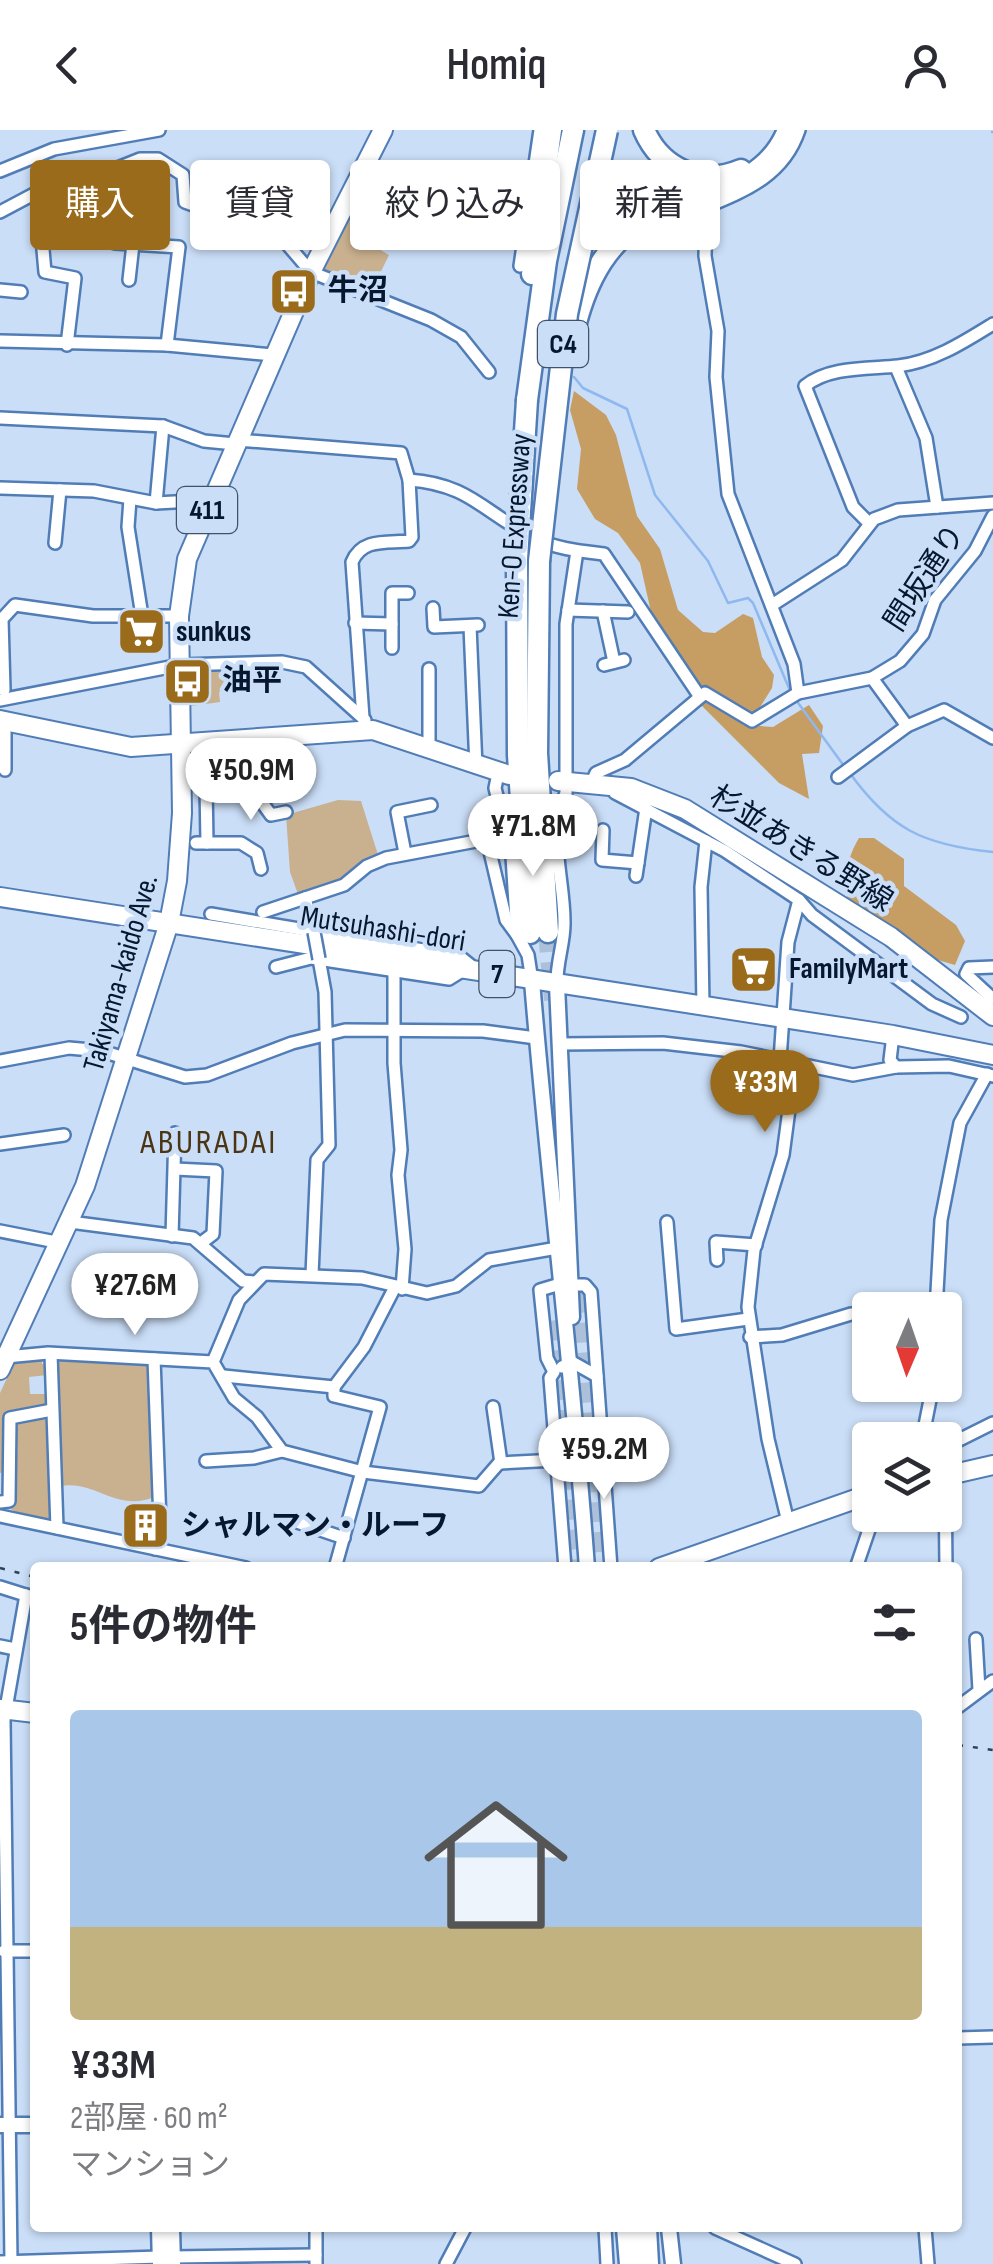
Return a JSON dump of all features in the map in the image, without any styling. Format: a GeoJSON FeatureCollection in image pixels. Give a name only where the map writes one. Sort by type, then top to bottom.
{"type":"FeatureCollection","features":[{"type":"Feature","properties":{"kind":"highway"},"geometry":{"type":"LineString","coordinates":[[527,400],[528,314],[551,130]]}},
{"type":"Feature","properties":{"kind":"highway","name":"Ken-O Expressway"},"geometry":{"type":"LineString","coordinates":[[532,933],[518,755],[516,559],[527,400],[546,261],[573,130]]}},
{"type":"Feature","properties":{"kind":"highway","name":"Ken-O Expressway"},"geometry":{"type":"LineString","coordinates":[[532,933],[539,561],[554,402],[583,226],[607,130]]}},
{"type":"Feature","properties":{"kind":"highway"},"geometry":{"type":"LineString","coordinates":[[644,130],[667,162],[704,177],[730,175],[756,161],[778,130]]}},
{"type":"Feature","properties":{"kind":"highway"},"geometry":{"type":"LineString","coordinates":[[554,402],[587,286],[610,249],[649,218],[755,173],[778,150],[788,130]]}},
{"type":"Feature","properties":{"kind":"highway"},"geometry":{"type":"LineString","coordinates":[[627,2232],[630,2264]]}},
{"type":"Feature","properties":{"kind":"highway"},"geometry":{"type":"LineString","coordinates":[[646,2232],[648,2264]]}},
{"type":"Feature","properties":{"kind":"main road","name":"Takiyama-kaido Ave."},"geometry":{"type":"LineString","coordinates":[[3,1364],[70,1222],[169,922],[178,881],[183,745],[179,616],[187,559],[310,272],[383,130]]}},
{"type":"Feature","properties":{"kind":"main road"},"geometry":{"type":"LineString","coordinates":[[2,721],[129,746],[183,745],[368,724],[476,768],[504,775]]}},
{"type":"Feature","properties":{"kind":"main road","name":"杉並あきる野線"},"geometry":{"type":"LineString","coordinates":[[563,785],[592,782],[650,793],[684,809],[891,937],[993,1016]]}},
{"type":"Feature","properties":{"kind":"main road","name":"Mutsuhashi-dori"},"geometry":{"type":"LineString","coordinates":[[0,897],[893,1034],[993,1055]]}},
{"type":"Feature","properties":{"kind":"main road"},"geometry":{"type":"LineString","coordinates":[[962,1472],[993,1465]]}},
{"type":"Feature","properties":{"kind":"main road"},"geometry":{"type":"LineString","coordinates":[[675,1562],[852,1500]]}},
{"type":"Feature","properties":{"kind":"main road"},"geometry":{"type":"LineString","coordinates":[[2,1710],[30,1713]]}},
{"type":"Feature","properties":{"kind":"street"},"geometry":{"type":"LineString","coordinates":[[0,171],[54,149],[159,130]]}},
{"type":"Feature","properties":{"kind":"street"},"geometry":{"type":"LineString","coordinates":[[520,266],[540,130]]}},
{"type":"Feature","properties":{"kind":"street"},"geometry":{"type":"LineString","coordinates":[[798,694],[794,664],[728,494],[716,377],[718,331],[705,256],[706,208],[762,182],[785,158],[799,130]]}},
{"type":"Feature","properties":{"kind":"street"},"geometry":{"type":"LineString","coordinates":[[170,167],[183,176],[186,202],[281,237],[310,272],[431,320],[462,337],[489,372]]}},
{"type":"Feature","properties":{"kind":"street"},"geometry":{"type":"LineString","coordinates":[[0,212],[30,198]]}},
{"type":"Feature","properties":{"kind":"street"},"geometry":{"type":"LineString","coordinates":[[167,344],[179,247],[170,246]]}},
{"type":"Feature","properties":{"kind":"street"},"geometry":{"type":"LineString","coordinates":[[43,250],[45,272],[75,278],[67,345]]}},
{"type":"Feature","properties":{"kind":"street"},"geometry":{"type":"LineString","coordinates":[[129,280],[132,250]]}},
{"type":"Feature","properties":{"kind":"street"},"geometry":{"type":"LineString","coordinates":[[0,290],[21,292]]}},
{"type":"Feature","properties":{"kind":"street"},"geometry":{"type":"LineString","coordinates":[[869,523],[853,507],[804,394],[805,386],[849,370],[896,367],[950,350],[993,324]]}},
{"type":"Feature","properties":{"kind":"street"},"geometry":{"type":"LineString","coordinates":[[0,342],[167,344],[274,355]]}},
{"type":"Feature","properties":{"kind":"street"},"geometry":{"type":"LineString","coordinates":[[896,367],[926,438],[938,507]]}},
{"type":"Feature","properties":{"kind":"street"},"geometry":{"type":"LineString","coordinates":[[0,418],[163,426],[204,441],[401,453],[410,480],[409,541],[367,544],[357,550],[352,562],[355,624],[368,724]]}},
{"type":"Feature","properties":{"kind":"street"},"geometry":{"type":"LineString","coordinates":[[156,503],[163,426]]}},
{"type":"Feature","properties":{"kind":"street"},"geometry":{"type":"LineString","coordinates":[[410,480],[443,482],[534,538],[610,559],[700,697],[624,760],[596,773],[592,782]]}},
{"type":"Feature","properties":{"kind":"street"},"geometry":{"type":"LineString","coordinates":[[0,488],[114,493],[156,503],[210,500]]}},
{"type":"Feature","properties":{"kind":"street"},"geometry":{"type":"LineString","coordinates":[[55,543],[60,490]]}},
{"type":"Feature","properties":{"kind":"street"},"geometry":{"type":"LineString","coordinates":[[130,499],[128,528],[141,588],[142,616]]}},
{"type":"Feature","properties":{"kind":"street"},"geometry":{"type":"LineString","coordinates":[[772,605],[842,560],[869,523],[898,510],[993,503]]}},
{"type":"Feature","properties":{"kind":"street","name":"間坂通り"},"geometry":{"type":"LineString","coordinates":[[700,697],[714,695],[743,719],[752,720],[798,694],[872,678],[900,661],[919,640],[936,600],[979,546],[993,516]]}},
{"type":"Feature","properties":{"kind":"street"},"geometry":{"type":"LineString","coordinates":[[577,551],[568,610],[563,785],[556,816],[564,926],[556,954],[572,1246],[566,1285],[587,1562]]}},
{"type":"Feature","properties":{"kind":"street"},"geometry":{"type":"LineString","coordinates":[[392,648],[392,594],[408,593]]}},
{"type":"Feature","properties":{"kind":"street"},"geometry":{"type":"LineString","coordinates":[[179,616],[93,616],[15,604],[2,619],[1,693],[22,695],[180,665],[294,663],[323,680],[368,724]]}},
{"type":"Feature","properties":{"kind":"street"},"geometry":{"type":"LineString","coordinates":[[433,608],[434,626],[474,626],[476,768]]}},
{"type":"Feature","properties":{"kind":"street"},"geometry":{"type":"LineString","coordinates":[[568,610],[628,612]]}},
{"type":"Feature","properties":{"kind":"street"},"geometry":{"type":"LineString","coordinates":[[602,611],[614,663]]}},
{"type":"Feature","properties":{"kind":"street"},"geometry":{"type":"LineString","coordinates":[[355,624],[392,624]]}},
{"type":"Feature","properties":{"kind":"street"},"geometry":{"type":"LineString","coordinates":[[428,669],[429,747]]}},
{"type":"Feature","properties":{"kind":"street"},"geometry":{"type":"LineString","coordinates":[[872,678],[908,726]]}},
{"type":"Feature","properties":{"kind":"street"},"geometry":{"type":"LineString","coordinates":[[844,773],[908,726],[946,710],[993,738]]}},
{"type":"Feature","properties":{"kind":"street"},"geometry":{"type":"LineString","coordinates":[[2,721],[3,762]]}},
{"type":"Feature","properties":{"kind":"street"},"geometry":{"type":"LineString","coordinates":[[182,784],[206,785],[281,774],[274,736]]}},
{"type":"Feature","properties":{"kind":"street"},"geometry":{"type":"LineString","coordinates":[[504,775],[495,788],[532,933],[528,955],[554,1248],[566,1285]]}},
{"type":"Feature","properties":{"kind":"street"},"geometry":{"type":"LineString","coordinates":[[254,778],[258,797],[271,816],[286,812]]}},
{"type":"Feature","properties":{"kind":"street"},"geometry":{"type":"LineString","coordinates":[[206,785],[201,843],[242,842],[256,852],[262,869]]}},
{"type":"Feature","properties":{"kind":"street"},"geometry":{"type":"LineString","coordinates":[[563,785],[611,792],[706,841],[800,900],[812,915],[932,1004],[961,1017]]}},
{"type":"Feature","properties":{"kind":"street"},"geometry":{"type":"LineString","coordinates":[[405,853],[397,812],[431,805]]}},
{"type":"Feature","properties":{"kind":"street"},"geometry":{"type":"LineString","coordinates":[[636,876],[646,808]]}},
{"type":"Feature","properties":{"kind":"street"},"geometry":{"type":"LineString","coordinates":[[603,830],[602,860],[638,863]]}},
{"type":"Feature","properties":{"kind":"street"},"geometry":{"type":"LineString","coordinates":[[262,912],[344,885],[367,866],[405,853],[491,841],[506,920],[532,933]]}},
{"type":"Feature","properties":{"kind":"street"},"geometry":{"type":"LineString","coordinates":[[703,1006],[701,887],[706,841]]}},
{"type":"Feature","properties":{"kind":"street"},"geometry":{"type":"LineString","coordinates":[[305,898],[319,959],[329,1145],[317,1160],[312,1275]]}},
{"type":"Feature","properties":{"kind":"street"},"geometry":{"type":"LineString","coordinates":[[780,1060],[788,942],[800,900]]}},
{"type":"Feature","properties":{"kind":"street"},"geometry":{"type":"LineString","coordinates":[[211,914],[459,956],[472,970],[449,978],[319,959],[276,966]]}},
{"type":"Feature","properties":{"kind":"street"},"geometry":{"type":"LineString","coordinates":[[993,967],[969,968],[966,974],[993,998]]}},
{"type":"Feature","properties":{"kind":"street"},"geometry":{"type":"LineString","coordinates":[[338,1562],[359,1470],[380,1406],[334,1396],[334,1386],[364,1347],[399,1288],[405,1249],[398,1175],[402,1150],[394,970]]}},
{"type":"Feature","properties":{"kind":"street"},"geometry":{"type":"LineString","coordinates":[[0,1060],[69,1048],[102,1051],[165,1074],[196,1076],[324,1033],[369,1028],[536,1038]]}},
{"type":"Feature","properties":{"kind":"street"},"geometry":{"type":"LineString","coordinates":[[893,1034],[890,1060],[896,1067]]}},
{"type":"Feature","properties":{"kind":"street"},"geometry":{"type":"LineString","coordinates":[[560,1044],[662,1044],[780,1060],[853,1075],[896,1067],[948,1066],[990,1075],[960,1122],[941,1220],[937,1292]]}},
{"type":"Feature","properties":{"kind":"street"},"geometry":{"type":"LineString","coordinates":[[788,1522],[748,1318],[756,1245],[783,1155],[795,1064]]}},
{"type":"Feature","properties":{"kind":"street"},"geometry":{"type":"LineString","coordinates":[[172,1236],[175,1133]]}},
{"type":"Feature","properties":{"kind":"street"},"geometry":{"type":"LineString","coordinates":[[0,1144],[64,1134]]}},
{"type":"Feature","properties":{"kind":"street"},"geometry":{"type":"LineString","coordinates":[[175,1169],[216,1171],[213,1234],[201,1243]]}},
{"type":"Feature","properties":{"kind":"street"},"geometry":{"type":"LineString","coordinates":[[70,1222],[201,1243],[238,1278],[254,1282]]}},
{"type":"Feature","properties":{"kind":"street"},"geometry":{"type":"LineString","coordinates":[[667,1222],[676,1329],[748,1318]]}},
{"type":"Feature","properties":{"kind":"street"},"geometry":{"type":"LineString","coordinates":[[0,1231],[60,1242]]}},
{"type":"Feature","properties":{"kind":"street"},"geometry":{"type":"LineString","coordinates":[[716,1260],[716,1242],[756,1245]]}},
{"type":"Feature","properties":{"kind":"street"},"geometry":{"type":"LineString","coordinates":[[214,1362],[239,1300],[264,1274],[367,1279],[427,1293],[456,1286],[489,1260],[572,1246]]}},
{"type":"Feature","properties":{"kind":"street"},"geometry":{"type":"LineString","coordinates":[[554,1372],[547,1358],[540,1290],[566,1285],[590,1288],[609,1562]]}},
{"type":"Feature","properties":{"kind":"street"},"geometry":{"type":"LineString","coordinates":[[750,1337],[782,1335],[852,1314]]}},
{"type":"Feature","properties":{"kind":"street"},"geometry":{"type":"LineString","coordinates":[[3,1364],[51,1354],[214,1362]]}},
{"type":"Feature","properties":{"kind":"street"},"geometry":{"type":"LineString","coordinates":[[51,1354],[56,1528]]}},
{"type":"Feature","properties":{"kind":"street"},"geometry":{"type":"LineString","coordinates":[[154,1360],[160,1522],[155,1549]]}},
{"type":"Feature","properties":{"kind":"street"},"geometry":{"type":"LineString","coordinates":[[214,1362],[234,1398],[257,1418],[282,1451]]}},
{"type":"Feature","properties":{"kind":"street"},"geometry":{"type":"LineString","coordinates":[[566,1562],[550,1378],[572,1362]]}},
{"type":"Feature","properties":{"kind":"street"},"geometry":{"type":"LineString","coordinates":[[572,1362],[598,1376]]}},
{"type":"Feature","properties":{"kind":"street"},"geometry":{"type":"LineString","coordinates":[[224,1376],[334,1386]]}},
{"type":"Feature","properties":{"kind":"street"},"geometry":{"type":"LineString","coordinates":[[494,1407],[501,1462]]}},
{"type":"Feature","properties":{"kind":"street"},"geometry":{"type":"LineString","coordinates":[[0,1502],[9,1500],[10,1418],[52,1410]]}},
{"type":"Feature","properties":{"kind":"street"},"geometry":{"type":"LineString","coordinates":[[962,1438],[993,1423]]}},
{"type":"Feature","properties":{"kind":"street"},"geometry":{"type":"LineString","coordinates":[[206,1460],[254,1458],[282,1451],[359,1470],[478,1486],[501,1462],[556,1460]]}},
{"type":"Feature","properties":{"kind":"street"},"geometry":{"type":"LineString","coordinates":[[0,1516],[155,1549],[185,1562]]}},
{"type":"Feature","properties":{"kind":"street"},"geometry":{"type":"LineString","coordinates":[[292,1520],[344,1538]]}},
{"type":"Feature","properties":{"kind":"street"},"geometry":{"type":"LineString","coordinates":[[858,1562],[868,1532]]}},
{"type":"Feature","properties":{"kind":"street"},"geometry":{"type":"LineString","coordinates":[[946,1532],[946,1562]]}},
{"type":"Feature","properties":{"kind":"street"},"geometry":{"type":"LineString","coordinates":[[0,1586],[30,1596]]}},
{"type":"Feature","properties":{"kind":"street"},"geometry":{"type":"LineString","coordinates":[[30,1599],[2,1710],[6,2262],[316,2259],[316,2232]]}},
{"type":"Feature","properties":{"kind":"street"},"geometry":{"type":"LineString","coordinates":[[976,1639],[979,1690]]}},
{"type":"Feature","properties":{"kind":"street"},"geometry":{"type":"LineString","coordinates":[[0,1646],[15,1649]]}},
{"type":"Feature","properties":{"kind":"street"},"geometry":{"type":"LineString","coordinates":[[962,1703],[993,1681]]}},
{"type":"Feature","properties":{"kind":"street"},"geometry":{"type":"LineString","coordinates":[[4,1951],[30,1951]]}},
{"type":"Feature","properties":{"kind":"street"},"geometry":{"type":"LineString","coordinates":[[962,2038],[993,2038]]}},
{"type":"Feature","properties":{"kind":"street"},"geometry":{"type":"LineString","coordinates":[[160,2232],[166,2260]]}},
{"type":"Feature","properties":{"kind":"street"},"geometry":{"type":"LineString","coordinates":[[166,2260],[171,2232]]}},
{"type":"Feature","properties":{"kind":"street"},"geometry":{"type":"LineString","coordinates":[[446,2264],[463,2232]]}},
{"type":"Feature","properties":{"kind":"street"},"geometry":{"type":"LineString","coordinates":[[605,2232],[608,2264]]}},
{"type":"Feature","properties":{"kind":"street"},"geometry":{"type":"LineString","coordinates":[[670,2232],[674,2264]]}},
{"type":"Feature","properties":{"kind":"street"},"geometry":{"type":"LineString","coordinates":[[735,2232],[795,2264]]}},
{"type":"Feature","properties":{"kind":"street"},"geometry":{"type":"LineString","coordinates":[[925,2232],[928,2264]]}},
{"type":"Feature","properties":{"kind":"shaded area"},"geometry":{"type":"Polygon","coordinates":[[[350,207],[350,250],[381,250],[389,255],[370,294],[317,272],[350,207]]]}},
{"type":"Feature","properties":{"kind":"shaded area"},"geometry":{"type":"Polygon","coordinates":[[[574,391],[606,415],[616,435],[637,516],[660,549],[678,610],[703,632],[715,633],[743,614],[753,618],[762,657],[774,675],[772,688],[757,712],[759,726],[773,727],[809,705],[823,726],[819,753],[802,754],[809,799],[779,783],[700,704],[651,612],[640,563],[618,533],[595,519],[577,489],[581,449],[570,410],[574,391]]]}},
{"type":"Feature","properties":{"kind":"shaded area"},"geometry":{"type":"Polygon","coordinates":[[[249,665],[254,687],[219,692],[220,702],[191,706],[190,667],[249,665]]]}},
{"type":"Feature","properties":{"kind":"shaded area"},"geometry":{"type":"Polygon","coordinates":[[[338,800],[361,801],[379,858],[342,882],[299,897],[290,872],[286,815],[338,800]]]}},
{"type":"Feature","properties":{"kind":"shaded area"},"geometry":{"type":"Polygon","coordinates":[[[859,838],[874,838],[904,859],[904,886],[956,925],[965,941],[955,965],[883,944],[849,920],[847,868],[859,838]]]}},
{"type":"Feature","properties":{"kind":"shaded area"},"geometry":{"type":"Polygon","coordinates":[[[57,1358],[151,1365],[154,1497],[127,1501],[82,1487],[57,1487],[53,1376],[57,1358]]]}},
{"type":"Feature","properties":{"kind":"shaded area"},"geometry":{"type":"Polygon","coordinates":[[[42,1359],[42,1364],[48,1364],[47,1375],[29,1377],[30,1394],[48,1394],[48,1406],[5,1416],[8,1470],[0,1473],[0,1393],[15,1361],[42,1359]]]}},
{"type":"Feature","properties":{"kind":"shaded area"},"geometry":{"type":"Polygon","coordinates":[[[49,1416],[54,1524],[23,1517],[11,1509],[12,1423],[49,1416]]]}},
{"type":"Feature","properties":{"kind":"waterway"},"geometry":{"type":"LineString","coordinates":[[574,377],[583,388],[627,409],[655,495],[708,561],[728,603],[748,598],[753,603],[791,693]]}},
{"type":"Feature","properties":{"kind":"waterway"},"geometry":{"type":"LineString","coordinates":[[796,700],[844,766]]}},
{"type":"Feature","properties":{"kind":"waterway"},"geometry":{"type":"LineString","coordinates":[[849,772],[879,808],[910,831],[947,845],[993,852]]}},
{"type":"Feature","properties":{"kind":"tunnel"},"geometry":{"type":"LineString","coordinates":[[548,932],[554,1000]]}},
{"type":"Feature","properties":{"kind":"tunnel"},"geometry":{"type":"LineString","coordinates":[[576,1293],[597,1562]]}},
{"type":"Feature","properties":{"kind":"tunnel"},"geometry":{"type":"LineString","coordinates":[[559,1320],[577,1562]]}},
{"type":"Feature","properties":{"kind":"railway"},"geometry":{"type":"LineString","coordinates":[[0,1568],[30,1576]]}},
{"type":"Feature","properties":{"kind":"railway"},"geometry":{"type":"LineString","coordinates":[[962,1746],[993,1750]]}},
{"type":"Feature","properties":{"kind":"place","name":"牛沼"},"geometry":{"type":"Point","coordinates":[293,291]}},
{"type":"Feature","properties":{"kind":"place","name":"sunkus"},"geometry":{"type":"Point","coordinates":[141,632]}},
{"type":"Feature","properties":{"kind":"place","name":"油平"},"geometry":{"type":"Point","coordinates":[187,681]}},
{"type":"Feature","properties":{"kind":"place","name":"FamilyMart"},"geometry":{"type":"Point","coordinates":[754,969]}},
{"type":"Feature","properties":{"kind":"place","name":"シャルマン・ルーフ"},"geometry":{"type":"Point","coordinates":[146,1526]}},
{"type":"Feature","properties":{"kind":"district","name":"ABURADAI"},"geometry":{"type":"Point","coordinates":[209,1142]}}]}
